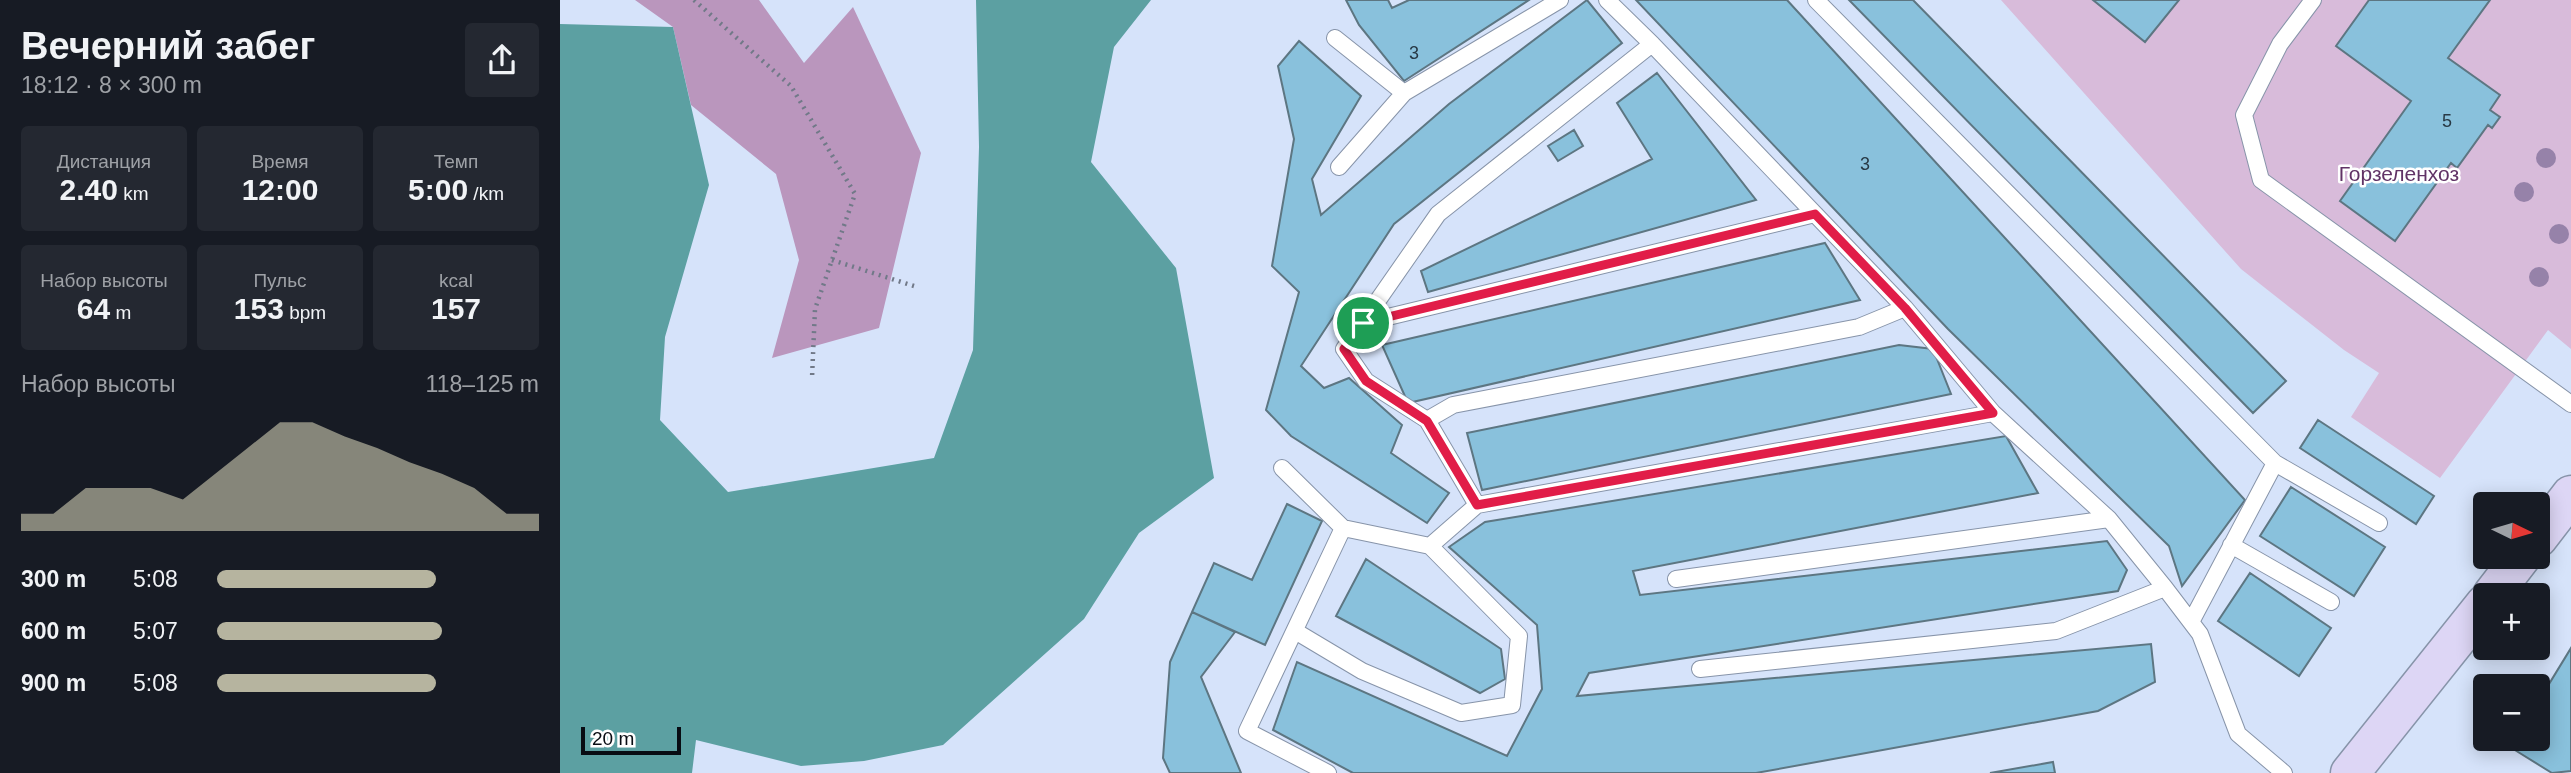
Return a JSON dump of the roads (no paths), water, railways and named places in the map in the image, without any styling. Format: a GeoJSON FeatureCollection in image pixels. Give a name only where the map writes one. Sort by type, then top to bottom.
{"type":"FeatureCollection","features":[{"type":"Feature","properties":{"kind":"main road"},"geometry":{"type":"LineString","coordinates":[[2550,522],[2571,495]]}},
{"type":"Feature","properties":{"kind":"main road"},"geometry":{"type":"LineString","coordinates":[[2501,583],[2512,569]]}},
{"type":"Feature","properties":{"kind":"main road"},"geometry":{"type":"LineString","coordinates":[[2350,773],[2473,619]]}},
{"type":"Feature","properties":{"kind":"lane"},"geometry":{"type":"LineString","coordinates":[[1339,167],[1404,93],[1560,0]]}},
{"type":"Feature","properties":{"kind":"lane"},"geometry":{"type":"LineString","coordinates":[[1606,0],[1652,44],[1905,308],[1993,413],[2109,519],[2200,634],[2238,734],[2284,773]]}},
{"type":"Feature","properties":{"kind":"lane"},"geometry":{"type":"LineString","coordinates":[[1816,0],[2275,463],[2379,523]]}},
{"type":"Feature","properties":{"kind":"lane"},"geometry":{"type":"LineString","coordinates":[[2313,0],[2280,44],[2244,115],[2261,180],[2571,404]]}},
{"type":"Feature","properties":{"kind":"lane"},"geometry":{"type":"LineString","coordinates":[[1335,38],[1404,93]]}},
{"type":"Feature","properties":{"kind":"lane"},"geometry":{"type":"LineString","coordinates":[[1477,505],[1427,421],[1366,381],[1344,349],[1438,214],[1652,44]]}},
{"type":"Feature","properties":{"kind":"lane"},"geometry":{"type":"LineString","coordinates":[[1363,323],[1815,214]]}},
{"type":"Feature","properties":{"kind":"lane"},"geometry":{"type":"LineString","coordinates":[[1427,421],[1453,405],[1859,327],[1905,308]]}},
{"type":"Feature","properties":{"kind":"lane"},"geometry":{"type":"LineString","coordinates":[[1430,546],[1477,505],[1993,413]]}},
{"type":"Feature","properties":{"kind":"lane"},"geometry":{"type":"LineString","coordinates":[[2191,622],[2275,463]]}},
{"type":"Feature","properties":{"kind":"lane"},"geometry":{"type":"LineString","coordinates":[[1282,468],[1343,528],[1430,546],[1519,636],[1512,705],[1461,713],[1362,671],[1295,631]]}},
{"type":"Feature","properties":{"kind":"lane"},"geometry":{"type":"LineString","coordinates":[[1676,579],[2109,519]]}},
{"type":"Feature","properties":{"kind":"lane"},"geometry":{"type":"LineString","coordinates":[[1328,773],[1247,731],[1343,528]]}},
{"type":"Feature","properties":{"kind":"lane"},"geometry":{"type":"LineString","coordinates":[[2231,545],[2331,602]]}},
{"type":"Feature","properties":{"kind":"lane"},"geometry":{"type":"LineString","coordinates":[[1700,670],[2056,631],[2165,588]]}},
{"type":"Feature","properties":{"kind":"park label","name":"Горзеленхоз"},"geometry":{"type":"Point","coordinates":[2399,173]}}]}
